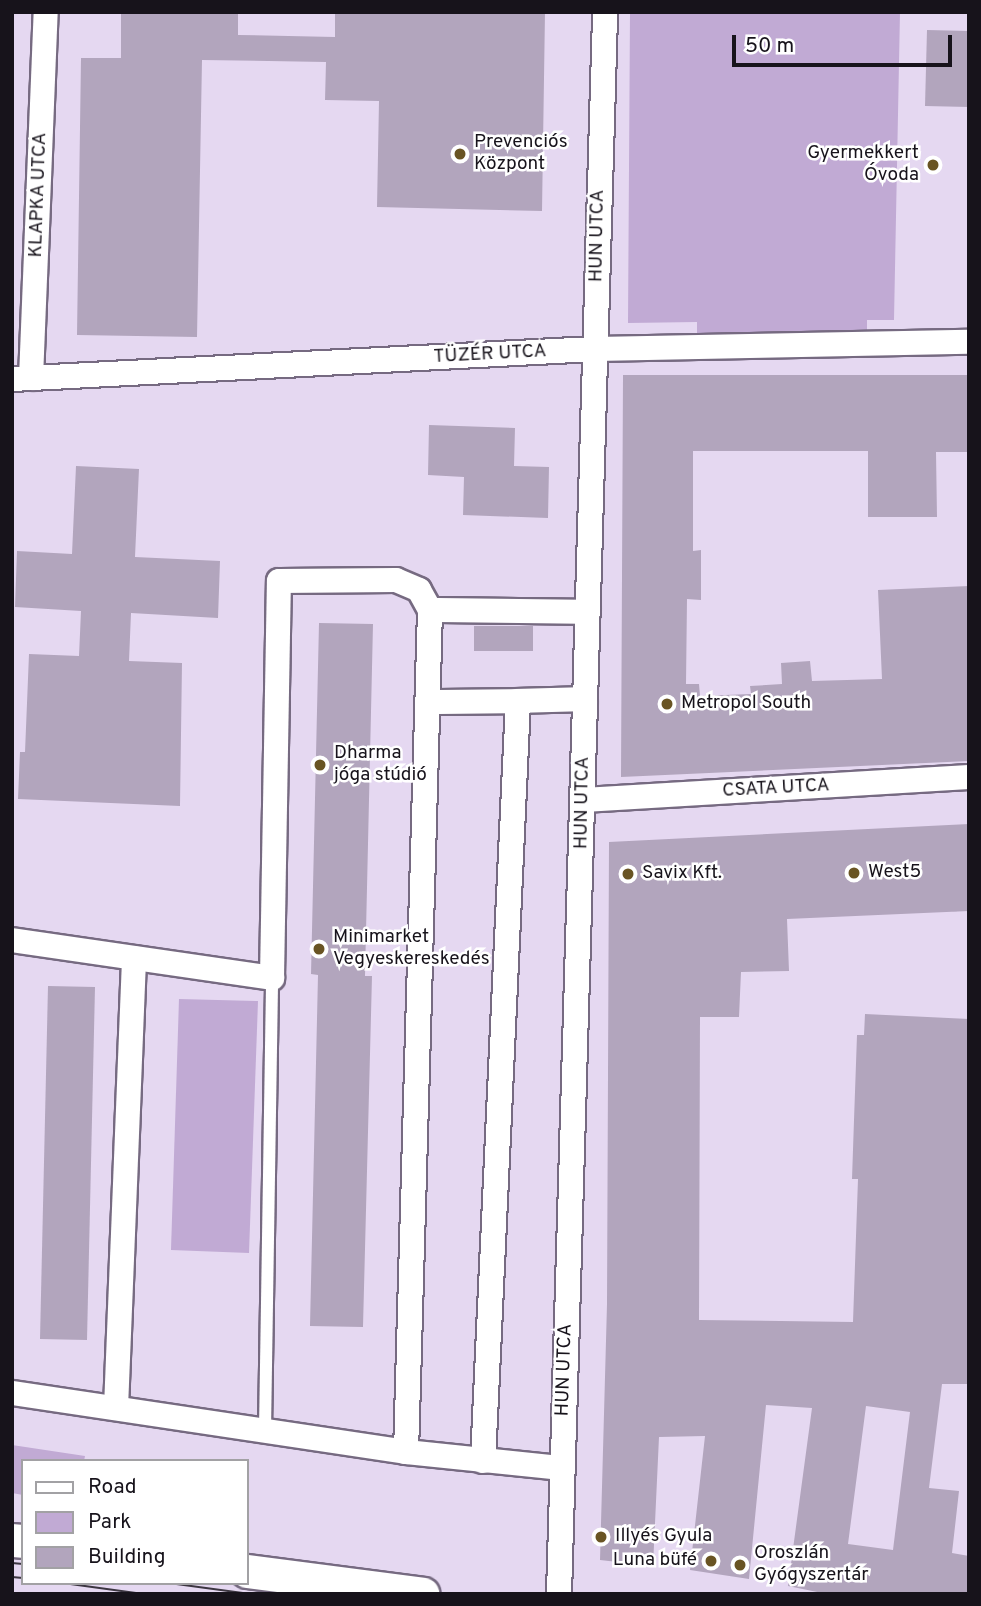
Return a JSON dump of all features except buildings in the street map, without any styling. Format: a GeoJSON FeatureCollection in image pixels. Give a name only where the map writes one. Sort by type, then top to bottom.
{"type":"FeatureCollection","features":[{"type":"Feature","properties":{"kind":"main road"},"geometry":{"type":"LineString","coordinates":[[248,1571],[423,1594]]}},
{"type":"Feature","properties":{"kind":"street","name":"KLAPKA UTCA"},"geometry":{"type":"LineString","coordinates":[[22,379],[46,12]]}},
{"type":"Feature","properties":{"kind":"street","name":"HUN UTCA"},"geometry":{"type":"LineString","coordinates":[[559,1594],[604,12]]}},
{"type":"Feature","properties":{"kind":"street","name":"TÜZÉR UTCA"},"geometry":{"type":"LineString","coordinates":[[22,379],[596,348],[969,342]]}},
{"type":"Feature","properties":{"kind":"street"},"geometry":{"type":"LineString","coordinates":[[12,940],[272,978],[279,581],[396,580],[419,590],[430,610],[406,1452]]}},
{"type":"Feature","properties":{"kind":"street"},"geometry":{"type":"LineString","coordinates":[[430,610],[588,612]]}},
{"type":"Feature","properties":{"kind":"street"},"geometry":{"type":"LineString","coordinates":[[428,702],[585,699]]}},
{"type":"Feature","properties":{"kind":"street"},"geometry":{"type":"LineString","coordinates":[[483,1461],[518,701]]}},
{"type":"Feature","properties":{"kind":"street","name":"CSATA UTCA"},"geometry":{"type":"LineString","coordinates":[[583,800],[969,778]]}},
{"type":"Feature","properties":{"kind":"street"},"geometry":{"type":"LineString","coordinates":[[116,1408],[134,958]]}},
{"type":"Feature","properties":{"kind":"street"},"geometry":{"type":"LineString","coordinates":[[12,1393],[406,1452],[562,1468]]}},
{"type":"Feature","properties":{"kind":"lane"},"geometry":{"type":"LineString","coordinates":[[265,1430],[272,978]]}},
{"type":"Feature","properties":{"kind":"green space"},"geometry":{"type":"Polygon","coordinates":[[[630,12],[900,12],[894,320],[867,320],[867,331],[697,336],[697,322],[628,323],[630,12]]]}},
{"type":"Feature","properties":{"kind":"green space"},"geometry":{"type":"Polygon","coordinates":[[[179,999],[258,1001],[249,1253],[171,1250],[179,999]]]}},
{"type":"Feature","properties":{"kind":"green space"},"geometry":{"type":"Polygon","coordinates":[[[12,1445],[85,1456],[84,1459],[21,1459],[21,1495],[12,1493],[12,1445]]]}},
{"type":"Feature","properties":{"kind":"tram line"},"geometry":{"type":"LineString","coordinates":[[12,1563],[21,1564]]}},
{"type":"Feature","properties":{"kind":"tram line"},"geometry":{"type":"LineString","coordinates":[[12,1577],[21,1578]]}},
{"type":"Feature","properties":{"kind":"tram line"},"geometry":{"type":"LineString","coordinates":[[78,1585],[143,1594]]}},
{"type":"Feature","properties":{"kind":"tram line"},"geometry":{"type":"LineString","coordinates":[[184,1585],[250,1594]]}},
{"type":"Feature","properties":{"kind":"place","name":"Prevenciós Központ"},"geometry":{"type":"Point","coordinates":[460,154]}},
{"type":"Feature","properties":{"kind":"place","name":"Gyermekkert Óvoda"},"geometry":{"type":"Point","coordinates":[933,165]}},
{"type":"Feature","properties":{"kind":"place","name":"Metropol South"},"geometry":{"type":"Point","coordinates":[667,704]}},
{"type":"Feature","properties":{"kind":"place","name":"Dharma jóga stúdió"},"geometry":{"type":"Point","coordinates":[320,765]}},
{"type":"Feature","properties":{"kind":"place","name":"West5"},"geometry":{"type":"Point","coordinates":[854,873]}},
{"type":"Feature","properties":{"kind":"place","name":"Savix Kft."},"geometry":{"type":"Point","coordinates":[628,874]}},
{"type":"Feature","properties":{"kind":"place","name":"Minimarket Vegyeskereskedés"},"geometry":{"type":"Point","coordinates":[319,949]}},
{"type":"Feature","properties":{"kind":"place","name":"Illyés Gyula"},"geometry":{"type":"Point","coordinates":[601,1537]}},
{"type":"Feature","properties":{"kind":"place","name":"Luna büfé"},"geometry":{"type":"Point","coordinates":[711,1561]}},
{"type":"Feature","properties":{"kind":"place","name":"Oroszlán Gyógyszertár"},"geometry":{"type":"Point","coordinates":[740,1565]}}]}
